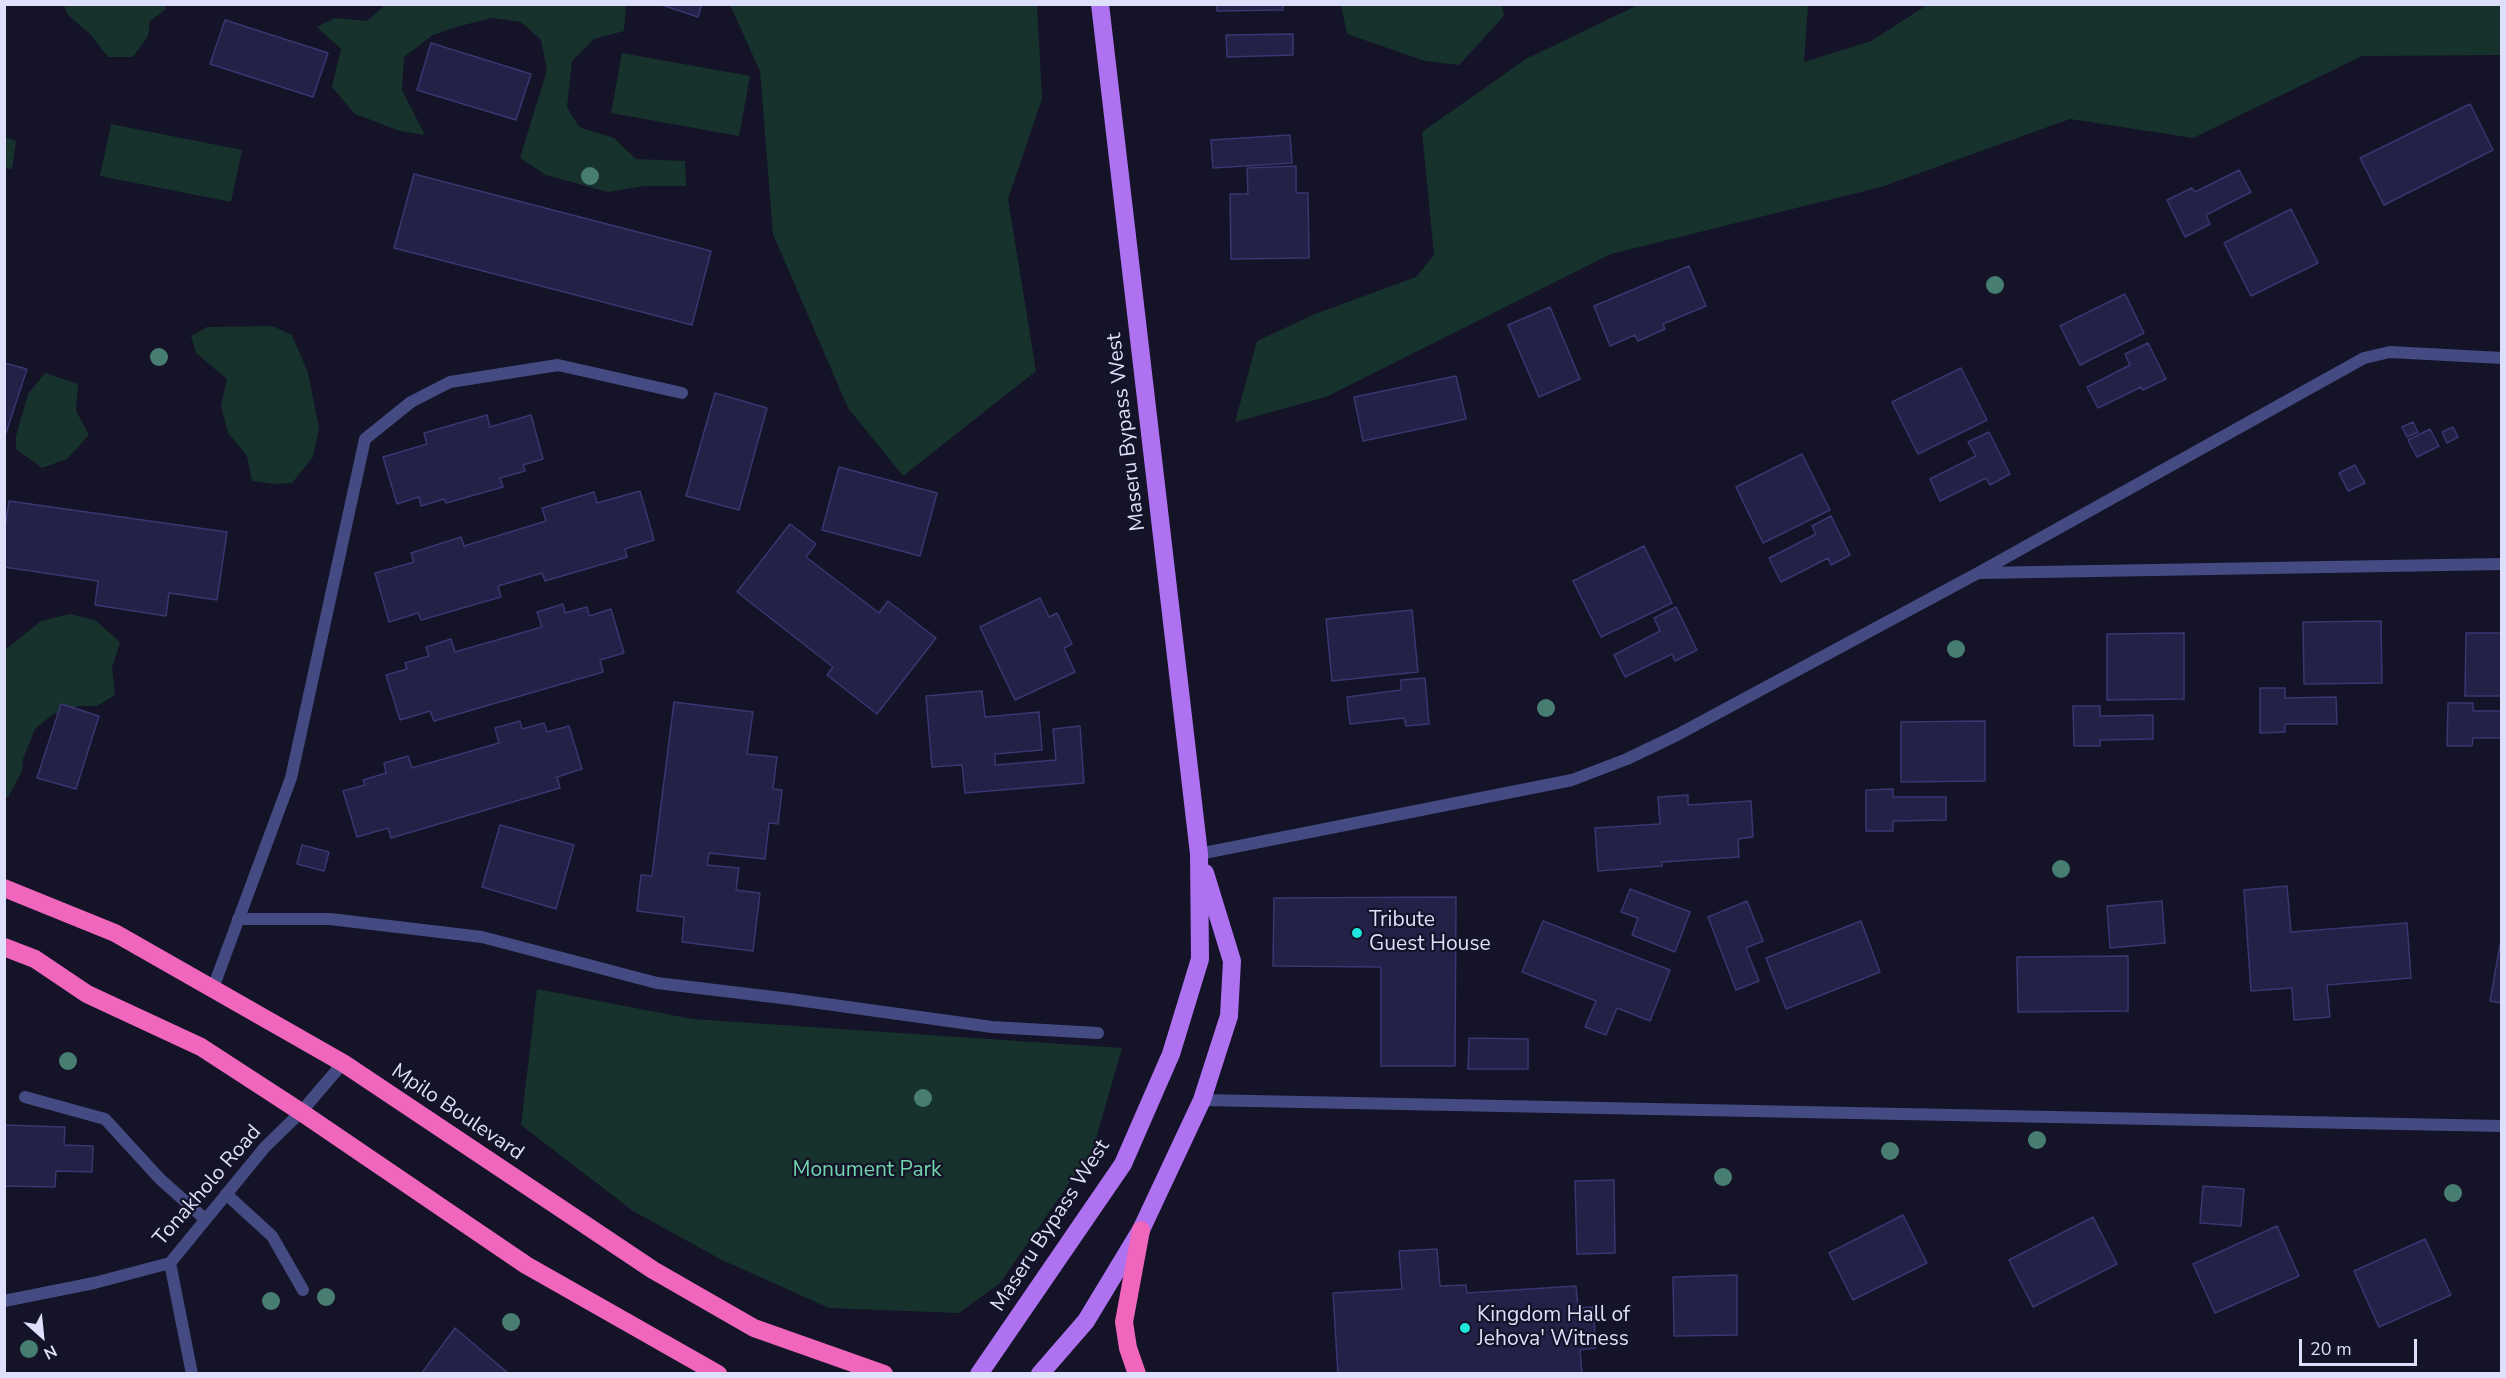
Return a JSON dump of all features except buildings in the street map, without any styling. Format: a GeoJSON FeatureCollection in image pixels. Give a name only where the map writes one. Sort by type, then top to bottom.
{"type":"FeatureCollection","features":[{"type":"Feature","properties":{"kind":"highway","name":"Mpilo Boulevard"},"geometry":{"type":"LineString","coordinates":[[4,888],[116,933],[343,1063],[653,1270],[754,1328],[884,1374]]}},
{"type":"Feature","properties":{"kind":"highway"},"geometry":{"type":"LineString","coordinates":[[4,947],[35,959],[87,993],[201,1047],[526,1265],[718,1374]]}},
{"type":"Feature","properties":{"kind":"highway"},"geometry":{"type":"LineString","coordinates":[[1137,1374],[1128,1348],[1124,1322],[1142,1230]]}},
{"type":"Feature","properties":{"kind":"main road","name":"Maseru Bypass West"},"geometry":{"type":"LineString","coordinates":[[979,1374],[1123,1164],[1171,1054],[1200,959],[1199,854],[1100,4]]}},
{"type":"Feature","properties":{"kind":"main road","name":"Maseru Bypass West"},"geometry":{"type":"LineString","coordinates":[[1041,1374],[1086,1321],[1142,1230],[1202,1100],[1229,1017],[1232,961],[1199,854]]}},
{"type":"Feature","properties":{"kind":"street"},"geometry":{"type":"LineString","coordinates":[[1199,854],[1572,780],[1627,759],[1677,735],[1978,573],[2364,358],[2390,352],[2502,358]]}},
{"type":"Feature","properties":{"kind":"street"},"geometry":{"type":"LineString","coordinates":[[213,988],[291,778],[365,439],[411,402],[450,382],[558,365],[682,393]]}},
{"type":"Feature","properties":{"kind":"street"},"geometry":{"type":"LineString","coordinates":[[1978,573],[2502,564]]}},
{"type":"Feature","properties":{"kind":"street"},"geometry":{"type":"LineString","coordinates":[[238,919],[330,919],[482,938],[657,983],[992,1027],[1098,1033]]}},
{"type":"Feature","properties":{"kind":"street","name":"Tonakholo Road"},"geometry":{"type":"LineString","coordinates":[[4,1301],[94,1283],[170,1263],[265,1147],[301,1112],[343,1063]]}},
{"type":"Feature","properties":{"kind":"street"},"geometry":{"type":"LineString","coordinates":[[25,1097],[105,1119],[160,1179],[205,1219]]}},
{"type":"Feature","properties":{"kind":"street"},"geometry":{"type":"LineString","coordinates":[[1202,1100],[2502,1126]]}},
{"type":"Feature","properties":{"kind":"street"},"geometry":{"type":"LineString","coordinates":[[226,1194],[272,1236],[303,1290]]}},
{"type":"Feature","properties":{"kind":"street"},"geometry":{"type":"LineString","coordinates":[[170,1263],[192,1374]]}},
{"type":"Feature","properties":{"kind":"green space"},"geometry":{"type":"Polygon","coordinates":[[[1640,4],[1808,5],[1804,62],[1871,41],[1927,5],[2501,5],[2501,55],[2362,56],[2193,138],[2070,119],[1881,187],[1611,254],[1326,397],[1235,422],[1257,341],[1315,314],[1416,277],[1434,255],[1422,132],[1526,59],[1640,4]]]}},
{"type":"Feature","properties":{"kind":"green space"},"geometry":{"type":"Polygon","coordinates":[[[64,5],[164,5],[166,9],[150,21],[148,36],[133,57],[108,57],[90,34],[67,14],[64,5]]]}},
{"type":"Feature","properties":{"kind":"green space"},"geometry":{"type":"Polygon","coordinates":[[[385,5],[626,5],[624,31],[594,39],[572,61],[567,107],[579,127],[614,138],[636,159],[685,161],[686,186],[644,186],[608,192],[546,175],[520,158],[547,70],[541,40],[521,22],[492,18],[456,27],[433,35],[404,57],[402,90],[425,135],[400,131],[355,114],[332,87],[341,49],[317,27],[335,18],[367,21],[385,5]]]}},
{"type":"Feature","properties":{"kind":"green space"},"geometry":{"type":"Polygon","coordinates":[[[730,5],[1037,5],[1042,99],[1008,199],[1036,371],[903,476],[848,408],[773,234],[760,71],[730,5]]]}},
{"type":"Feature","properties":{"kind":"green space"},"geometry":{"type":"Polygon","coordinates":[[[1341,5],[1502,5],[1504,16],[1459,65],[1425,61],[1347,34],[1341,5]]]}},
{"type":"Feature","properties":{"kind":"green space"},"geometry":{"type":"Polygon","coordinates":[[[622,53],[750,76],[739,136],[611,113],[622,53]]]}},
{"type":"Feature","properties":{"kind":"green space"},"geometry":{"type":"Polygon","coordinates":[[[111,124],[242,150],[231,202],[100,176],[111,124]]]}},
{"type":"Feature","properties":{"kind":"green space"},"geometry":{"type":"Polygon","coordinates":[[[5,137],[16,141],[12,169],[5,168],[5,137]]]}},
{"type":"Feature","properties":{"kind":"green space"},"geometry":{"type":"Polygon","coordinates":[[[272,326],[292,335],[308,373],[319,428],[313,457],[292,483],[252,481],[247,456],[228,433],[221,406],[227,379],[196,353],[191,336],[207,327],[272,326]]]}},
{"type":"Feature","properties":{"kind":"green space"},"geometry":{"type":"Polygon","coordinates":[[[45,373],[78,384],[76,411],[89,435],[67,459],[42,468],[16,449],[16,436],[28,394],[45,373]]]}},
{"type":"Feature","properties":{"kind":"green space"},"geometry":{"type":"Polygon","coordinates":[[[70,614],[95,620],[120,642],[112,668],[115,695],[97,706],[79,706],[53,714],[35,729],[23,759],[22,771],[8,797],[5,798],[5,650],[41,621],[70,614]]]}},
{"type":"Feature","properties":{"kind":"green space","name":"Monument Park"},"geometry":{"type":"Polygon","coordinates":[[[537,989],[692,1019],[1122,1048],[1093,1149],[1000,1283],[959,1313],[829,1308],[720,1259],[633,1211],[521,1125],[537,989]]]}},
{"type":"Feature","properties":{"kind":"place","name":"Tribute Guest House"},"geometry":{"type":"Point","coordinates":[1357,933]}},
{"type":"Feature","properties":{"kind":"place","name":"Kingdom Hall of Jehova' Witness"},"geometry":{"type":"Point","coordinates":[1465,1328]}}]}
